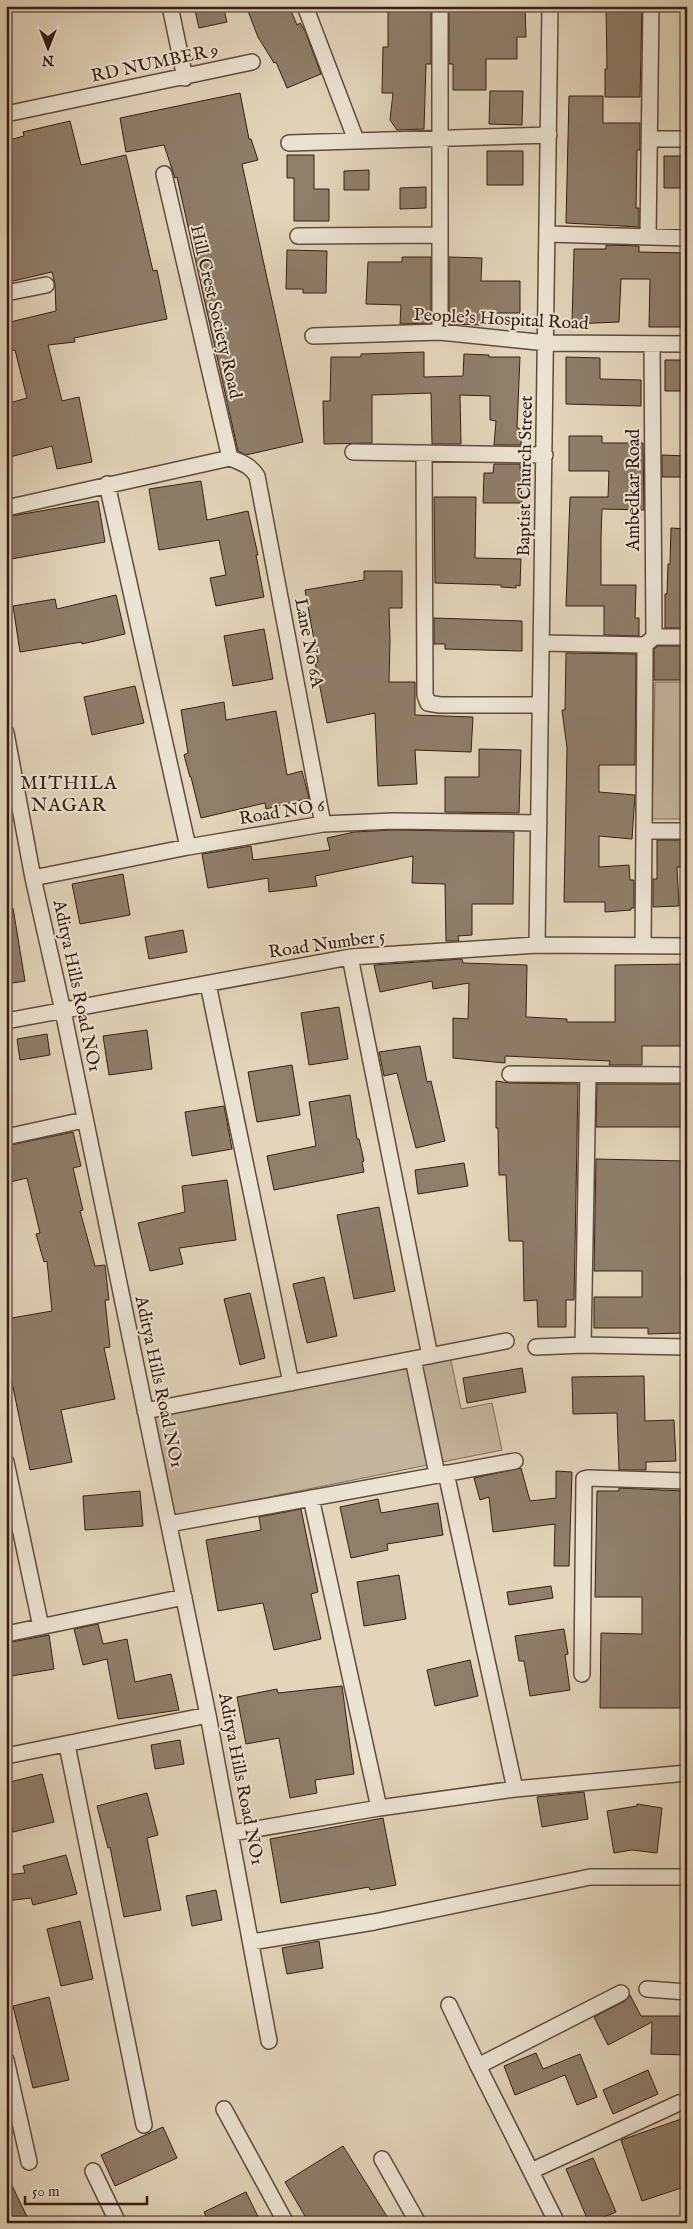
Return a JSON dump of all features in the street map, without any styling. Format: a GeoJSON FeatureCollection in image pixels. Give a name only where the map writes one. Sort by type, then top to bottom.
{"type":"FeatureCollection","features":[{"type":"Feature","properties":{"kind":"street"},"geometry":{"type":"LineString","coordinates":[[170,6],[185,78]]}},
{"type":"Feature","properties":{"kind":"street"},"geometry":{"type":"LineString","coordinates":[[305,6],[356,140]]}},
{"type":"Feature","properties":{"kind":"street"},"geometry":{"type":"LineString","coordinates":[[440,6],[440,332]]}},
{"type":"Feature","properties":{"kind":"street","name":"Baptist Church Street"},"geometry":{"type":"LineString","coordinates":[[537,945],[547,343],[550,6]]}},
{"type":"Feature","properties":{"kind":"street"},"geometry":{"type":"LineString","coordinates":[[648,237],[651,6]]}},
{"type":"Feature","properties":{"kind":"street","name":"RD NUMBER 9"},"geometry":{"type":"LineString","coordinates":[[6,114],[185,78],[252,62]]}},
{"type":"Feature","properties":{"kind":"street"},"geometry":{"type":"LineString","coordinates":[[289,143],[548,135]]}},
{"type":"Feature","properties":{"kind":"street"},"geometry":{"type":"LineString","coordinates":[[649,139],[687,139]]}},
{"type":"Feature","properties":{"kind":"street","name":"Hill Crest Society Road"},"geometry":{"type":"LineString","coordinates":[[164,174],[230,458]]}},
{"type":"Feature","properties":{"kind":"street"},"geometry":{"type":"LineString","coordinates":[[548,234],[687,238]]}},
{"type":"Feature","properties":{"kind":"street"},"geometry":{"type":"LineString","coordinates":[[298,236],[440,235]]}},
{"type":"Feature","properties":{"kind":"street"},"geometry":{"type":"LineString","coordinates":[[6,293],[46,285]]}},
{"type":"Feature","properties":{"kind":"street","name":"People's Hospital Road"},"geometry":{"type":"LineString","coordinates":[[314,336],[440,332],[547,343],[687,344]]}},
{"type":"Feature","properties":{"kind":"street","name":"Ambedkar Road"},"geometry":{"type":"LineString","coordinates":[[643,944],[652,344]]}},
{"type":"Feature","properties":{"kind":"street"},"geometry":{"type":"LineString","coordinates":[[354,452],[545,455]]}},
{"type":"Feature","properties":{"kind":"street"},"geometry":{"type":"LineString","coordinates":[[424,453],[425,695],[428,703],[440,705],[540,705]]}},
{"type":"Feature","properties":{"kind":"street"},"geometry":{"type":"LineString","coordinates":[[6,508],[230,458]]}},
{"type":"Feature","properties":{"kind":"street","name":"Lane No 6A"},"geometry":{"type":"LineString","coordinates":[[230,458],[246,464],[257,476],[323,824]]}},
{"type":"Feature","properties":{"kind":"street"},"geometry":{"type":"LineString","coordinates":[[107,484],[188,847]]}},
{"type":"Feature","properties":{"kind":"street"},"geometry":{"type":"LineString","coordinates":[[542,643],[649,641],[687,637]]}},
{"type":"Feature","properties":{"kind":"street","name":"Aditya Hills Road NO1"},"geometry":{"type":"LineString","coordinates":[[6,733],[34,878],[232,1834],[269,2041]]}},
{"type":"Feature","properties":{"kind":"street","name":"Road NO 6"},"geometry":{"type":"LineString","coordinates":[[34,878],[188,847],[323,824],[394,821],[540,823]]}},
{"type":"Feature","properties":{"kind":"street"},"geometry":{"type":"LineString","coordinates":[[644,831],[687,831]]}},
{"type":"Feature","properties":{"kind":"street","name":"Road Number 5"},"geometry":{"type":"LineString","coordinates":[[6,1021],[63,1012],[350,957],[537,945],[643,944],[687,946]]}},
{"type":"Feature","properties":{"kind":"street"},"geometry":{"type":"LineString","coordinates":[[350,957],[430,1356]]}},
{"type":"Feature","properties":{"kind":"street"},"geometry":{"type":"LineString","coordinates":[[208,984],[291,1383]]}},
{"type":"Feature","properties":{"kind":"street"},"geometry":{"type":"LineString","coordinates":[[510,1074],[687,1075]]}},
{"type":"Feature","properties":{"kind":"street"},"geometry":{"type":"LineString","coordinates":[[583,1345],[588,1075]]}},
{"type":"Feature","properties":{"kind":"street"},"geometry":{"type":"LineString","coordinates":[[6,1137],[84,1120]]}},
{"type":"Feature","properties":{"kind":"street"},"geometry":{"type":"LineString","coordinates":[[145,1411],[506,1341]]}},
{"type":"Feature","properties":{"kind":"street"},"geometry":{"type":"LineString","coordinates":[[536,1347],[583,1345],[687,1347]]}},
{"type":"Feature","properties":{"kind":"street"},"geometry":{"type":"LineString","coordinates":[[413,1359],[515,1788]]}},
{"type":"Feature","properties":{"kind":"street"},"geometry":{"type":"LineString","coordinates":[[168,1524],[515,1461]]}},
{"type":"Feature","properties":{"kind":"street"},"geometry":{"type":"LineString","coordinates":[[6,1462],[41,1627]]}},
{"type":"Feature","properties":{"kind":"street"},"geometry":{"type":"LineString","coordinates":[[582,1674],[584,1479],[687,1481]]}},
{"type":"Feature","properties":{"kind":"street"},"geometry":{"type":"LineString","coordinates":[[311,1498],[379,1808]]}},
{"type":"Feature","properties":{"kind":"street"},"geometry":{"type":"LineString","coordinates":[[6,1634],[184,1597]]}},
{"type":"Feature","properties":{"kind":"street"},"geometry":{"type":"LineString","coordinates":[[6,1756],[208,1715]]}},
{"type":"Feature","properties":{"kind":"street"},"geometry":{"type":"LineString","coordinates":[[67,1745],[144,2125]]}},
{"type":"Feature","properties":{"kind":"street"},"geometry":{"type":"LineString","coordinates":[[232,1834],[379,1808],[515,1788],[687,1773]]}},
{"type":"Feature","properties":{"kind":"street"},"geometry":{"type":"LineString","coordinates":[[252,1942],[374,1922],[590,1877],[687,1877]]}},
{"type":"Feature","properties":{"kind":"street"},"geometry":{"type":"LineString","coordinates":[[647,1989],[687,1992]]}},
{"type":"Feature","properties":{"kind":"street"},"geometry":{"type":"LineString","coordinates":[[478,2066],[620,1994]]}},
{"type":"Feature","properties":{"kind":"street"},"geometry":{"type":"LineString","coordinates":[[448,2005],[556,2223]]}},
{"type":"Feature","properties":{"kind":"street"},"geometry":{"type":"LineString","coordinates":[[6,2060],[29,2162]]}},
{"type":"Feature","properties":{"kind":"street"},"geometry":{"type":"LineString","coordinates":[[531,2171],[679,2103],[687,2102]]}},
{"type":"Feature","properties":{"kind":"street"},"geometry":{"type":"LineString","coordinates":[[224,2108],[286,2223]]}},
{"type":"Feature","properties":{"kind":"street"},"geometry":{"type":"LineString","coordinates":[[382,2159],[418,2223]]}},
{"type":"Feature","properties":{"kind":"street"},"geometry":{"type":"LineString","coordinates":[[93,2171],[118,2223]]}},
{"type":"Feature","properties":{"kind":"shaded area"},"geometry":{"type":"Polygon","coordinates":[[[655,682],[687,682],[687,819],[652,819],[655,682]]]}},
{"type":"Feature","properties":{"kind":"shaded area"},"geometry":{"type":"Polygon","coordinates":[[[450,1356],[461,1409],[492,1403],[502,1450],[175,1516],[154,1415],[450,1356]]]}},
{"type":"Feature","properties":{"kind":"building"},"geometry":{"type":"Polygon","coordinates":[[[194,6],[223,6],[227,22],[199,28],[194,6]]]}},
{"type":"Feature","properties":{"kind":"building"},"geometry":{"type":"Polygon","coordinates":[[[246,6],[289,6],[297,25],[300,23],[305,31],[321,74],[287,88],[276,62],[274,63],[258,37],[246,6]]]}},
{"type":"Feature","properties":{"kind":"building"},"geometry":{"type":"Polygon","coordinates":[[[388,6],[431,6],[431,64],[426,64],[424,129],[397,130],[390,120],[393,93],[382,93],[383,47],[388,47],[388,6]]]}},
{"type":"Feature","properties":{"kind":"building"},"geometry":{"type":"Polygon","coordinates":[[[449,6],[525,6],[526,37],[517,37],[517,59],[486,59],[486,90],[453,90],[453,64],[449,64],[449,6]]]}},
{"type":"Feature","properties":{"kind":"building"},"geometry":{"type":"Polygon","coordinates":[[[606,6],[642,6],[640,97],[605,97],[605,69],[607,69],[606,6]]]}},
{"type":"Feature","properties":{"kind":"building"},"geometry":{"type":"Polygon","coordinates":[[[490,91],[523,91],[522,125],[489,124],[490,91]]]}},
{"type":"Feature","properties":{"kind":"building"},"geometry":{"type":"Polygon","coordinates":[[[240,93],[249,139],[251,139],[258,160],[242,164],[303,442],[246,455],[238,451],[177,177],[175,178],[164,145],[126,152],[120,118],[240,93]]]}},
{"type":"Feature","properties":{"kind":"building"},"geometry":{"type":"Polygon","coordinates":[[[569,96],[603,96],[603,123],[640,123],[640,150],[637,150],[636,208],[639,208],[639,227],[566,223],[569,96]]]}},
{"type":"Feature","properties":{"kind":"building"},"geometry":{"type":"Polygon","coordinates":[[[70,121],[81,165],[126,155],[153,271],[157,270],[167,319],[74,338],[75,342],[48,345],[62,401],[79,397],[92,462],[57,469],[52,446],[6,458],[6,404],[27,398],[15,350],[6,352],[6,323],[56,311],[55,284],[52,272],[9,282],[6,272],[6,141],[24,136],[23,132],[70,121]]]}},
{"type":"Feature","properties":{"kind":"building"},"geometry":{"type":"Polygon","coordinates":[[[487,151],[523,151],[523,185],[487,185],[487,151]]]}},
{"type":"Feature","properties":{"kind":"building"},"geometry":{"type":"Polygon","coordinates":[[[287,155],[314,155],[314,189],[329,189],[329,221],[294,221],[294,178],[287,178],[287,155]]]}},
{"type":"Feature","properties":{"kind":"building"},"geometry":{"type":"Polygon","coordinates":[[[664,156],[687,156],[687,188],[664,188],[664,156]]]}},
{"type":"Feature","properties":{"kind":"building"},"geometry":{"type":"Polygon","coordinates":[[[369,170],[369,190],[344,190],[344,171],[369,170]]]}},
{"type":"Feature","properties":{"kind":"building"},"geometry":{"type":"Polygon","coordinates":[[[426,187],[426,208],[400,209],[400,188],[426,187]]]}},
{"type":"Feature","properties":{"kind":"building"},"geometry":{"type":"Polygon","coordinates":[[[606,245],[639,246],[639,252],[687,253],[687,327],[649,327],[650,279],[621,279],[619,322],[572,324],[574,249],[606,249],[606,245]]]}},
{"type":"Feature","properties":{"kind":"building"},"geometry":{"type":"Polygon","coordinates":[[[287,250],[327,251],[326,293],[303,293],[303,289],[286,289],[287,250]]]}},
{"type":"Feature","properties":{"kind":"building"},"geometry":{"type":"Polygon","coordinates":[[[402,257],[431,257],[431,323],[400,324],[401,305],[366,304],[368,262],[402,262],[402,257]]]}},
{"type":"Feature","properties":{"kind":"building"},"geometry":{"type":"Polygon","coordinates":[[[449,257],[482,258],[481,281],[520,281],[520,313],[481,313],[481,325],[449,324],[449,257]]]}},
{"type":"Feature","properties":{"kind":"building"},"geometry":{"type":"Polygon","coordinates":[[[424,352],[424,377],[463,376],[464,354],[489,355],[489,357],[520,357],[517,428],[522,429],[521,445],[494,445],[496,421],[490,420],[490,396],[460,395],[461,444],[432,444],[431,393],[372,395],[372,443],[324,444],[323,401],[330,401],[331,357],[361,357],[361,354],[424,352]]]}},
{"type":"Feature","properties":{"kind":"building"},"geometry":{"type":"Polygon","coordinates":[[[566,357],[600,358],[600,379],[641,380],[641,406],[566,404],[566,357]]]}},
{"type":"Feature","properties":{"kind":"building"},"geometry":{"type":"Polygon","coordinates":[[[665,360],[687,360],[687,391],[665,391],[665,360]]]}},
{"type":"Feature","properties":{"kind":"building"},"geometry":{"type":"Polygon","coordinates":[[[569,436],[602,436],[602,443],[643,443],[644,510],[602,509],[601,537],[601,585],[636,585],[635,618],[639,618],[639,636],[604,635],[604,606],[566,606],[570,497],[608,497],[609,471],[569,471],[569,436]]]}},
{"type":"Feature","properties":{"kind":"building"},"geometry":{"type":"Polygon","coordinates":[[[662,455],[687,456],[687,477],[662,477],[662,455]]]}},
{"type":"Feature","properties":{"kind":"building"},"geometry":{"type":"Polygon","coordinates":[[[494,464],[520,464],[522,503],[483,503],[484,473],[493,473],[494,464]]]}},
{"type":"Feature","properties":{"kind":"building"},"geometry":{"type":"Polygon","coordinates":[[[201,481],[207,520],[248,511],[258,555],[256,555],[264,597],[216,606],[210,578],[226,575],[219,540],[159,550],[149,489],[201,481]]]}},
{"type":"Feature","properties":{"kind":"building"},"geometry":{"type":"Polygon","coordinates":[[[434,497],[476,497],[475,558],[521,559],[520,586],[516,585],[516,588],[501,587],[501,585],[435,583],[434,497]]]}},
{"type":"Feature","properties":{"kind":"building"},"geometry":{"type":"Polygon","coordinates":[[[98,501],[105,542],[6,560],[6,517],[98,501]]]}},
{"type":"Feature","properties":{"kind":"building"},"geometry":{"type":"Polygon","coordinates":[[[671,528],[687,529],[687,628],[665,628],[665,594],[667,594],[668,564],[670,564],[671,528]]]}},
{"type":"Feature","properties":{"kind":"building"},"geometry":{"type":"Polygon","coordinates":[[[364,571],[402,571],[402,608],[389,608],[389,682],[415,682],[415,715],[473,717],[471,752],[415,750],[417,784],[378,786],[375,713],[327,723],[315,662],[318,662],[305,590],[364,580],[364,571]]]}},
{"type":"Feature","properties":{"kind":"building"},"geometry":{"type":"Polygon","coordinates":[[[116,595],[125,634],[82,644],[82,642],[20,652],[13,606],[55,599],[57,609],[116,595]]]}},
{"type":"Feature","properties":{"kind":"building"},"geometry":{"type":"Polygon","coordinates":[[[434,618],[522,621],[522,651],[445,649],[445,644],[434,644],[434,618]]]}},
{"type":"Feature","properties":{"kind":"building"},"geometry":{"type":"Polygon","coordinates":[[[264,629],[273,679],[233,686],[224,636],[264,629]]]}},
{"type":"Feature","properties":{"kind":"building"},"geometry":{"type":"Polygon","coordinates":[[[658,646],[687,646],[687,680],[654,680],[654,649],[658,646]]]}},
{"type":"Feature","properties":{"kind":"building"},"geometry":{"type":"Polygon","coordinates":[[[566,653],[636,654],[635,765],[599,765],[599,792],[635,795],[632,839],[599,836],[599,867],[629,865],[630,880],[634,880],[634,908],[631,908],[631,910],[605,912],[605,902],[564,902],[567,748],[562,710],[565,710],[566,653]]]}},
{"type":"Feature","properties":{"kind":"building"},"geometry":{"type":"Polygon","coordinates":[[[135,686],[144,723],[92,735],[84,697],[135,686]]]}},
{"type":"Feature","properties":{"kind":"building"},"geometry":{"type":"Polygon","coordinates":[[[224,702],[226,720],[276,711],[287,775],[302,771],[309,798],[266,809],[265,803],[201,818],[184,755],[188,753],[181,710],[224,702]]]}},
{"type":"Feature","properties":{"kind":"building"},"geometry":{"type":"Polygon","coordinates":[[[479,749],[521,750],[519,813],[445,812],[445,777],[479,777],[479,749]]]}},
{"type":"Feature","properties":{"kind":"building"},"geometry":{"type":"Polygon","coordinates":[[[393,830],[514,832],[513,904],[472,904],[472,935],[458,936],[459,941],[446,941],[445,884],[412,883],[413,856],[315,876],[317,886],[269,892],[268,878],[208,888],[202,854],[251,846],[253,860],[330,850],[327,838],[354,832],[393,830]]]}},
{"type":"Feature","properties":{"kind":"building"},"geometry":{"type":"Polygon","coordinates":[[[657,840],[687,840],[687,867],[677,867],[679,906],[653,907],[653,879],[657,879],[657,840]]]}},
{"type":"Feature","properties":{"kind":"building"},"geometry":{"type":"Polygon","coordinates":[[[123,874],[130,915],[80,924],[72,884],[123,874]]]}},
{"type":"Feature","properties":{"kind":"building"},"geometry":{"type":"Polygon","coordinates":[[[13,908],[25,981],[6,984],[6,909],[13,908]]]}},
{"type":"Feature","properties":{"kind":"building"},"geometry":{"type":"Polygon","coordinates":[[[183,930],[187,952],[149,959],[145,937],[183,930]]]}},
{"type":"Feature","properties":{"kind":"building"},"geometry":{"type":"Polygon","coordinates":[[[462,959],[463,963],[527,965],[526,1017],[567,1019],[567,1022],[615,1022],[615,965],[686,964],[685,1046],[642,1046],[642,1065],[609,1065],[610,1061],[505,1056],[505,1063],[453,1058],[453,1018],[468,1019],[469,983],[433,989],[432,981],[380,992],[374,965],[462,959]]]}},
{"type":"Feature","properties":{"kind":"building"},"geometry":{"type":"Polygon","coordinates":[[[339,1007],[348,1059],[309,1065],[301,1013],[339,1007]]]}},
{"type":"Feature","properties":{"kind":"building"},"geometry":{"type":"Polygon","coordinates":[[[147,1030],[152,1069],[109,1075],[103,1036],[147,1030]]]}},
{"type":"Feature","properties":{"kind":"building"},"geometry":{"type":"Polygon","coordinates":[[[47,1034],[50,1055],[20,1060],[17,1039],[47,1034]]]}},
{"type":"Feature","properties":{"kind":"building"},"geometry":{"type":"Polygon","coordinates":[[[420,1046],[427,1082],[431,1081],[445,1141],[416,1148],[397,1073],[384,1076],[379,1052],[420,1046]]]}},
{"type":"Feature","properties":{"kind":"building"},"geometry":{"type":"Polygon","coordinates":[[[292,1065],[300,1115],[257,1122],[248,1072],[292,1065]]]}},
{"type":"Feature","properties":{"kind":"building"},"geometry":{"type":"Polygon","coordinates":[[[496,1081],[578,1084],[574,1300],[566,1300],[566,1327],[538,1327],[537,1300],[524,1301],[523,1241],[509,1241],[506,1175],[499,1175],[496,1081]]]}},
{"type":"Feature","properties":{"kind":"building"},"geometry":{"type":"Polygon","coordinates":[[[597,1084],[684,1084],[684,1127],[596,1127],[597,1084]]]}},
{"type":"Feature","properties":{"kind":"building"},"geometry":{"type":"Polygon","coordinates":[[[350,1095],[357,1139],[359,1139],[364,1161],[362,1162],[364,1172],[274,1190],[267,1156],[316,1146],[309,1102],[350,1095]]]}},
{"type":"Feature","properties":{"kind":"building"},"geometry":{"type":"Polygon","coordinates":[[[224,1106],[232,1149],[192,1156],[185,1112],[224,1106]]]}},
{"type":"Feature","properties":{"kind":"building"},"geometry":{"type":"Polygon","coordinates":[[[73,1132],[81,1166],[73,1168],[83,1210],[80,1211],[95,1266],[105,1265],[109,1300],[105,1300],[110,1347],[104,1348],[115,1399],[61,1410],[72,1462],[30,1470],[6,1353],[6,1319],[52,1311],[47,1261],[44,1262],[36,1234],[40,1233],[27,1178],[6,1183],[6,1146],[73,1132]]]}},
{"type":"Feature","properties":{"kind":"building"},"geometry":{"type":"Polygon","coordinates":[[[596,1159],[684,1161],[684,1275],[681,1275],[683,1333],[648,1334],[648,1328],[594,1328],[594,1297],[642,1297],[642,1271],[594,1271],[596,1159]]]}},
{"type":"Feature","properties":{"kind":"building"},"geometry":{"type":"Polygon","coordinates":[[[464,1163],[468,1186],[418,1194],[415,1170],[464,1163]]]}},
{"type":"Feature","properties":{"kind":"building"},"geometry":{"type":"Polygon","coordinates":[[[227,1180],[236,1240],[179,1248],[183,1264],[150,1271],[138,1223],[185,1212],[182,1186],[227,1180]]]}},
{"type":"Feature","properties":{"kind":"building"},"geometry":{"type":"Polygon","coordinates":[[[379,1207],[395,1291],[354,1299],[337,1215],[379,1207]]]}},
{"type":"Feature","properties":{"kind":"building"},"geometry":{"type":"Polygon","coordinates":[[[324,1277],[337,1336],[307,1343],[293,1284],[324,1277]]]}},
{"type":"Feature","properties":{"kind":"building"},"geometry":{"type":"Polygon","coordinates":[[[250,1293],[265,1358],[240,1365],[224,1299],[250,1293]]]}},
{"type":"Feature","properties":{"kind":"building"},"geometry":{"type":"Polygon","coordinates":[[[522,1368],[526,1392],[467,1403],[463,1378],[522,1368]]]}},
{"type":"Feature","properties":{"kind":"building"},"geometry":{"type":"Polygon","coordinates":[[[644,1376],[645,1421],[674,1420],[676,1461],[646,1462],[646,1470],[619,1470],[617,1413],[573,1414],[572,1377],[644,1376]]]}},
{"type":"Feature","properties":{"kind":"building"},"geometry":{"type":"Polygon","coordinates":[[[521,1468],[530,1501],[556,1498],[556,1471],[572,1472],[569,1566],[554,1566],[555,1524],[493,1532],[489,1497],[480,1500],[474,1478],[521,1468]]]}},
{"type":"Feature","properties":{"kind":"building"},"geometry":{"type":"Polygon","coordinates":[[[619,1488],[683,1491],[683,1515],[681,1515],[681,1634],[686,1634],[685,1708],[600,1708],[601,1633],[642,1634],[642,1597],[595,1597],[597,1491],[619,1491],[619,1488]]]}},
{"type":"Feature","properties":{"kind":"building"},"geometry":{"type":"Polygon","coordinates":[[[140,1491],[143,1526],[85,1530],[83,1496],[140,1491]]]}},
{"type":"Feature","properties":{"kind":"building"},"geometry":{"type":"Polygon","coordinates":[[[378,1499],[381,1513],[438,1503],[443,1535],[387,1544],[388,1550],[351,1558],[340,1507],[378,1499]]]}},
{"type":"Feature","properties":{"kind":"building"},"geometry":{"type":"Polygon","coordinates":[[[301,1509],[318,1592],[311,1594],[321,1639],[274,1650],[263,1603],[218,1611],[206,1540],[261,1530],[259,1517],[301,1509]]]}},
{"type":"Feature","properties":{"kind":"building"},"geometry":{"type":"Polygon","coordinates":[[[399,1575],[406,1619],[364,1626],[357,1582],[399,1575]]]}},
{"type":"Feature","properties":{"kind":"building"},"geometry":{"type":"Polygon","coordinates":[[[551,1586],[553,1598],[509,1605],[507,1592],[551,1586]]]}},
{"type":"Feature","properties":{"kind":"building"},"geometry":{"type":"Polygon","coordinates":[[[98,1624],[103,1644],[127,1639],[135,1682],[171,1674],[179,1710],[118,1719],[107,1659],[83,1665],[74,1629],[98,1624]]]}},
{"type":"Feature","properties":{"kind":"building"},"geometry":{"type":"Polygon","coordinates":[[[564,1629],[568,1654],[565,1655],[570,1690],[530,1696],[524,1661],[519,1661],[515,1636],[564,1629]]]}},
{"type":"Feature","properties":{"kind":"building"},"geometry":{"type":"Polygon","coordinates":[[[49,1635],[54,1669],[11,1676],[6,1643],[49,1635]]]}},
{"type":"Feature","properties":{"kind":"building"},"geometry":{"type":"Polygon","coordinates":[[[470,1660],[478,1696],[435,1706],[427,1670],[470,1660]]]}},
{"type":"Feature","properties":{"kind":"building"},"geometry":{"type":"Polygon","coordinates":[[[342,1686],[354,1774],[315,1780],[317,1793],[290,1798],[279,1738],[246,1744],[237,1697],[277,1689],[278,1693],[342,1686]]]}},
{"type":"Feature","properties":{"kind":"building"},"geometry":{"type":"Polygon","coordinates":[[[180,1740],[184,1764],[155,1769],[151,1745],[180,1740]]]}},
{"type":"Feature","properties":{"kind":"building"},"geometry":{"type":"Polygon","coordinates":[[[42,1774],[54,1822],[13,1832],[6,1804],[6,1783],[42,1774]]]}},
{"type":"Feature","properties":{"kind":"building"},"geometry":{"type":"Polygon","coordinates":[[[584,1792],[588,1819],[542,1827],[537,1797],[584,1792]]]}},
{"type":"Feature","properties":{"kind":"building"},"geometry":{"type":"Polygon","coordinates":[[[147,1793],[158,1835],[147,1838],[161,1910],[124,1917],[110,1847],[108,1848],[97,1806],[147,1793]]]}},
{"type":"Feature","properties":{"kind":"building"},"geometry":{"type":"Polygon","coordinates":[[[637,1804],[662,1808],[657,1853],[632,1850],[614,1853],[607,1811],[637,1806],[637,1804]]]}},
{"type":"Feature","properties":{"kind":"building"},"geometry":{"type":"Polygon","coordinates":[[[383,1818],[396,1885],[370,1890],[369,1887],[281,1903],[270,1839],[383,1818]]]}},
{"type":"Feature","properties":{"kind":"building"},"geometry":{"type":"Polygon","coordinates":[[[66,1855],[77,1894],[33,1905],[31,1898],[6,1901],[6,1875],[25,1873],[23,1866],[66,1855]]]}},
{"type":"Feature","properties":{"kind":"building"},"geometry":{"type":"Polygon","coordinates":[[[216,1890],[222,1920],[192,1926],[186,1896],[216,1890]]]}},
{"type":"Feature","properties":{"kind":"building"},"geometry":{"type":"Polygon","coordinates":[[[80,1921],[93,1979],[61,1986],[47,1929],[80,1921]]]}},
{"type":"Feature","properties":{"kind":"building"},"geometry":{"type":"Polygon","coordinates":[[[319,1941],[323,1968],[287,1974],[282,1948],[319,1941]]]}},
{"type":"Feature","properties":{"kind":"building"},"geometry":{"type":"Polygon","coordinates":[[[630,1995],[641,2016],[687,2016],[687,2055],[651,2054],[652,2022],[608,2045],[594,2017],[625,2001],[630,1995]]]}},
{"type":"Feature","properties":{"kind":"building"},"geometry":{"type":"Polygon","coordinates":[[[49,1997],[69,2080],[33,2088],[13,2006],[49,1997]]]}},
{"type":"Feature","properties":{"kind":"building"},"geometry":{"type":"Polygon","coordinates":[[[536,2053],[543,2069],[580,2054],[597,2097],[577,2105],[565,2075],[515,2095],[504,2066],[536,2053]]]}},
{"type":"Feature","properties":{"kind":"building"},"geometry":{"type":"Polygon","coordinates":[[[648,2070],[658,2094],[613,2114],[603,2090],[648,2070]]]}},
{"type":"Feature","properties":{"kind":"building"},"geometry":{"type":"Polygon","coordinates":[[[687,2117],[687,2186],[642,2201],[621,2140],[687,2117]]]}},
{"type":"Feature","properties":{"kind":"building"},"geometry":{"type":"Polygon","coordinates":[[[163,2127],[177,2158],[115,2186],[101,2155],[163,2127]]]}},
{"type":"Feature","properties":{"kind":"building"},"geometry":{"type":"Polygon","coordinates":[[[343,2146],[391,2223],[309,2223],[285,2182],[343,2146]]]}},
{"type":"Feature","properties":{"kind":"building"},"geometry":{"type":"Polygon","coordinates":[[[593,2158],[616,2212],[589,2223],[566,2169],[593,2158]]]}},
{"type":"Feature","properties":{"kind":"building"},"geometry":{"type":"Polygon","coordinates":[[[6,2173],[30,2223],[6,2223],[6,2173]]]}},
{"type":"Feature","properties":{"kind":"building"},"geometry":{"type":"Polygon","coordinates":[[[246,2192],[261,2223],[209,2223],[204,2212],[246,2192]]]}},
{"type":"Feature","properties":{"kind":"district","name":"MITHILA NAGAR"},"geometry":{"type":"Point","coordinates":[69,795]}}]}
